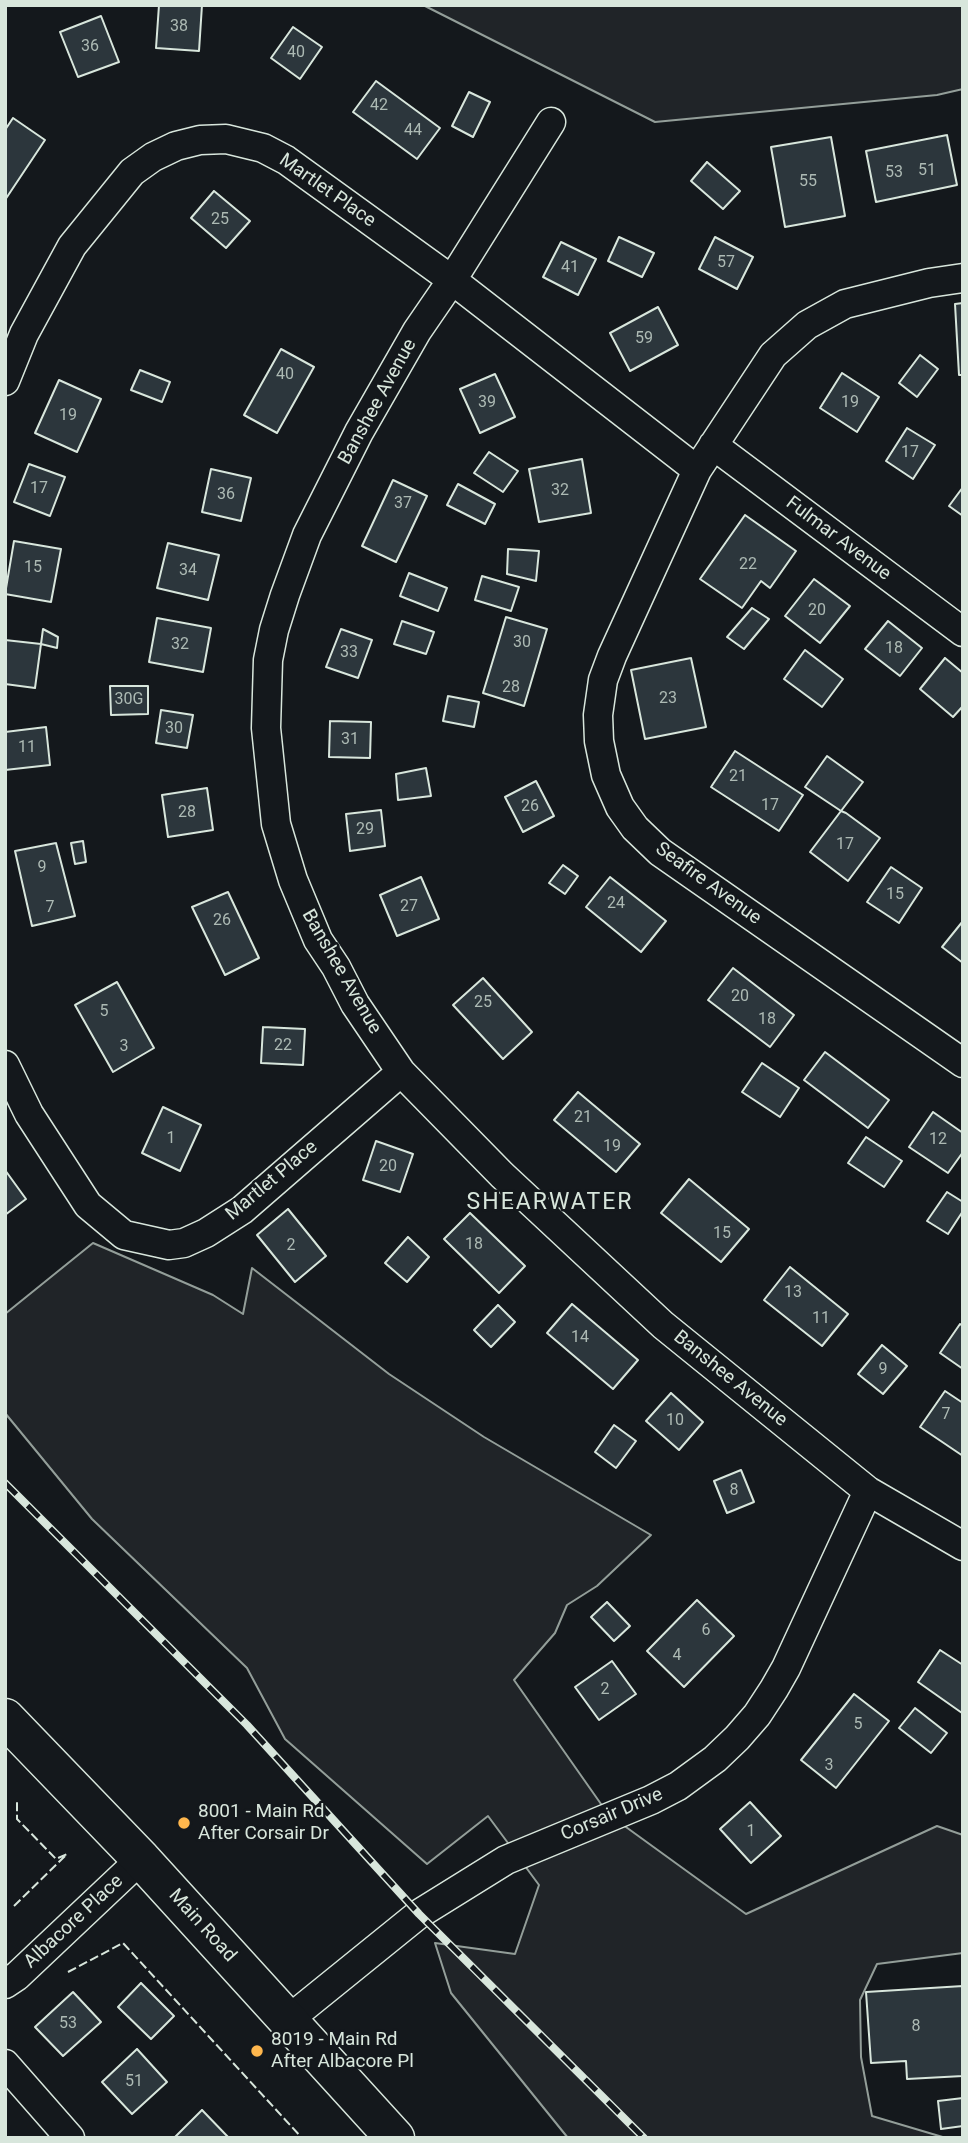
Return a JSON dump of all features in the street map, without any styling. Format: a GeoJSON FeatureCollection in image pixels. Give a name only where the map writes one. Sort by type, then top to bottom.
{"type":"FeatureCollection","features":[{"type":"Feature","properties":{"kind":"main road","name":"Main Road"},"geometry":{"type":"LineString","coordinates":[[5,1718],[141,1859],[395,2138]]}},
{"type":"Feature","properties":{"kind":"street","name":"Banshee Avenue"},"geometry":{"type":"LineString","coordinates":[[551,122],[417,331],[359,432],[307,535],[285,595],[268,660],[266,728],[276,824],[293,880],[318,940],[355,1004],[401,1072],[502,1175],[663,1325],[868,1491],[963,1546]]}},
{"type":"Feature","properties":{"kind":"street","name":"Martlet Place"},"geometry":{"type":"LineString","coordinates":[[5,381],[24,334],[72,246],[132,172],[164,150],[188,142],[226,139],[275,153],[452,280],[697,470]]}},
{"type":"Feature","properties":{"kind":"street","name":"Seafire Avenue"},"geometry":{"type":"LineString","coordinates":[[963,278],[929,283],[845,304],[807,325],[773,355],[697,470],[612,656],[603,680],[598,715],[598,741],[606,775],[621,807],[635,828],[660,852],[963,1063]]}},
{"type":"Feature","properties":{"kind":"street","name":"Fulmar Avenue"},"geometry":{"type":"LineString","coordinates":[[713,445],[963,632]]}},
{"type":"Feature","properties":{"kind":"street","name":"Martlet Place"},"geometry":{"type":"LineString","coordinates":[[5,1065],[29,1114],[88,1205],[124,1235],[169,1245],[184,1243],[205,1233],[242,1210],[401,1072]]}},
{"type":"Feature","properties":{"kind":"street","name":"Corsair Drive"},"geometry":{"type":"LineString","coordinates":[[288,2020],[419,1914],[506,1860],[651,1800],[678,1786],[715,1759],[744,1730],[786,1668],[868,1491]]}},
{"type":"Feature","properties":{"kind":"street","name":"Albacore Place"},"geometry":{"type":"LineString","coordinates":[[5,1984],[17,1976],[141,1859]]}},
{"type":"Feature","properties":{"kind":"street"},"geometry":{"type":"LineString","coordinates":[[5,2064],[70,2138]]}},
{"type":"Feature","properties":{"kind":"shaded area"},"geometry":{"type":"Polygon","coordinates":[[[423,5],[963,5],[963,89],[937,95],[655,122],[423,5]]]}},
{"type":"Feature","properties":{"kind":"shaded area"},"geometry":{"type":"Polygon","coordinates":[[[93,1243],[213,1295],[243,1314],[252,1268],[389,1374],[484,1437],[651,1535],[597,1586],[567,1605],[555,1633],[514,1680],[608,1814],[746,1914],[937,1826],[963,1835],[963,1953],[877,1964],[860,2000],[861,2057],[872,2116],[946,2138],[568,2138],[451,1993],[435,1943],[515,1954],[539,1885],[488,1816],[427,1864],[285,1739],[247,1668],[92,1519],[5,1413],[5,1314],[93,1243]]]}},
{"type":"Feature","properties":{"kind":"building"},"geometry":{"type":"Polygon","coordinates":[[[159,5],[202,5],[199,51],[156,48],[159,5]]]}},
{"type":"Feature","properties":{"kind":"building"},"geometry":{"type":"Polygon","coordinates":[[[101,16],[119,62],[78,77],[60,32],[101,16]]]}},
{"type":"Feature","properties":{"kind":"building"},"geometry":{"type":"Polygon","coordinates":[[[293,27],[322,47],[300,79],[271,58],[293,27]]]}},
{"type":"Feature","properties":{"kind":"building"},"geometry":{"type":"Polygon","coordinates":[[[376,81],[440,128],[417,159],[353,112],[376,81]]]}},
{"type":"Feature","properties":{"kind":"building"},"geometry":{"type":"Polygon","coordinates":[[[469,92],[490,102],[473,137],[452,126],[469,92]]]}},
{"type":"Feature","properties":{"kind":"building"},"geometry":{"type":"Polygon","coordinates":[[[13,118],[45,140],[5,200],[5,130],[13,118]]]}},
{"type":"Feature","properties":{"kind":"building"},"geometry":{"type":"Polygon","coordinates":[[[947,135],[957,185],[876,202],[866,151],[947,135]]]}},
{"type":"Feature","properties":{"kind":"building"},"geometry":{"type":"Polygon","coordinates":[[[831,137],[845,216],[785,227],[771,147],[831,137]]]}},
{"type":"Feature","properties":{"kind":"building"},"geometry":{"type":"Polygon","coordinates":[[[707,162],[740,191],[723,209],[691,181],[707,162]]]}},
{"type":"Feature","properties":{"kind":"building"},"geometry":{"type":"Polygon","coordinates":[[[214,191],[250,221],[226,248],[191,218],[214,191]]]}},
{"type":"Feature","properties":{"kind":"building"},"geometry":{"type":"Polygon","coordinates":[[[619,237],[654,253],[642,277],[608,261],[619,237]]]}},
{"type":"Feature","properties":{"kind":"building"},"geometry":{"type":"Polygon","coordinates":[[[715,237],[753,257],[737,289],[699,269],[715,237]]]}},
{"type":"Feature","properties":{"kind":"building"},"geometry":{"type":"Polygon","coordinates":[[[561,242],[596,259],[578,295],[543,277],[561,242]]]}},
{"type":"Feature","properties":{"kind":"building"},"geometry":{"type":"Polygon","coordinates":[[[963,303],[963,375],[959,375],[955,304],[963,303]]]}},
{"type":"Feature","properties":{"kind":"building"},"geometry":{"type":"Polygon","coordinates":[[[658,307],[678,345],[630,371],[610,333],[658,307]]]}},
{"type":"Feature","properties":{"kind":"building"},"geometry":{"type":"Polygon","coordinates":[[[281,349],[314,367],[277,433],[244,415],[281,349]]]}},
{"type":"Feature","properties":{"kind":"building"},"geometry":{"type":"Polygon","coordinates":[[[920,355],[938,369],[917,397],[899,383],[920,355]]]}},
{"type":"Feature","properties":{"kind":"building"},"geometry":{"type":"Polygon","coordinates":[[[140,370],[170,382],[162,402],[131,390],[140,370]]]}},
{"type":"Feature","properties":{"kind":"building"},"geometry":{"type":"Polygon","coordinates":[[[842,373],[879,397],[857,432],[820,408],[842,373]]]}},
{"type":"Feature","properties":{"kind":"building"},"geometry":{"type":"Polygon","coordinates":[[[495,374],[515,417],[480,433],[460,389],[495,374]]]}},
{"type":"Feature","properties":{"kind":"building"},"geometry":{"type":"Polygon","coordinates":[[[59,380],[101,399],[77,452],[35,433],[59,380]]]}},
{"type":"Feature","properties":{"kind":"building"},"geometry":{"type":"Polygon","coordinates":[[[907,428],[935,445],[913,479],[886,461],[907,428]]]}},
{"type":"Feature","properties":{"kind":"building"},"geometry":{"type":"Polygon","coordinates":[[[489,452],[518,471],[503,492],[474,473],[489,452]]]}},
{"type":"Feature","properties":{"kind":"building"},"geometry":{"type":"Polygon","coordinates":[[[582,459],[591,513],[539,522],[529,469],[582,459]]]}},
{"type":"Feature","properties":{"kind":"building"},"geometry":{"type":"Polygon","coordinates":[[[29,464],[65,477],[50,516],[14,502],[29,464]]]}},
{"type":"Feature","properties":{"kind":"building"},"geometry":{"type":"Polygon","coordinates":[[[211,469],[251,478],[241,521],[202,512],[211,469]]]}},
{"type":"Feature","properties":{"kind":"building"},"geometry":{"type":"Polygon","coordinates":[[[393,480],[427,496],[396,562],[362,546],[393,480]]]}},
{"type":"Feature","properties":{"kind":"building"},"geometry":{"type":"Polygon","coordinates":[[[458,484],[495,504],[485,524],[447,505],[458,484]]]}},
{"type":"Feature","properties":{"kind":"building"},"geometry":{"type":"Polygon","coordinates":[[[963,487],[963,516],[949,506],[963,487]]]}},
{"type":"Feature","properties":{"kind":"building"},"geometry":{"type":"Polygon","coordinates":[[[745,515],[796,551],[770,588],[761,581],[742,608],[700,579],[745,515]]]}},
{"type":"Feature","properties":{"kind":"building"},"geometry":{"type":"Polygon","coordinates":[[[14,541],[61,549],[51,602],[5,594],[14,541]]]}},
{"type":"Feature","properties":{"kind":"building"},"geometry":{"type":"Polygon","coordinates":[[[168,543],[219,555],[208,600],[157,588],[168,543]]]}},
{"type":"Feature","properties":{"kind":"building"},"geometry":{"type":"Polygon","coordinates":[[[508,549],[539,551],[536,581],[507,574],[508,549]]]}},
{"type":"Feature","properties":{"kind":"building"},"geometry":{"type":"Polygon","coordinates":[[[409,573],[447,588],[438,611],[400,596],[409,573]]]}},
{"type":"Feature","properties":{"kind":"building"},"geometry":{"type":"Polygon","coordinates":[[[482,576],[519,587],[511,611],[475,600],[482,576]]]}},
{"type":"Feature","properties":{"kind":"building"},"geometry":{"type":"Polygon","coordinates":[[[814,579],[850,606],[820,643],[785,616],[814,579]]]}},
{"type":"Feature","properties":{"kind":"building"},"geometry":{"type":"Polygon","coordinates":[[[752,608],[769,619],[744,649],[727,637],[752,608]]]}},
{"type":"Feature","properties":{"kind":"building"},"geometry":{"type":"Polygon","coordinates":[[[506,617],[547,629],[524,706],[483,693],[506,617]]]}},
{"type":"Feature","properties":{"kind":"building"},"geometry":{"type":"Polygon","coordinates":[[[157,618],[211,628],[203,672],[149,662],[157,618]]]}},
{"type":"Feature","properties":{"kind":"building"},"geometry":{"type":"Polygon","coordinates":[[[402,621],[434,632],[426,654],[394,644],[402,621]]]}},
{"type":"Feature","properties":{"kind":"building"},"geometry":{"type":"Polygon","coordinates":[[[888,621],[922,648],[900,676],[865,649],[888,621]]]}},
{"type":"Feature","properties":{"kind":"building"},"geometry":{"type":"Polygon","coordinates":[[[43,629],[58,637],[57,648],[41,644],[43,629]]]}},
{"type":"Feature","properties":{"kind":"building"},"geometry":{"type":"Polygon","coordinates":[[[341,629],[372,640],[358,678],[326,667],[341,629]]]}},
{"type":"Feature","properties":{"kind":"building"},"geometry":{"type":"Polygon","coordinates":[[[5,640],[41,644],[35,688],[5,684],[5,640]]]}},
{"type":"Feature","properties":{"kind":"building"},"geometry":{"type":"Polygon","coordinates":[[[805,650],[843,679],[822,707],[784,679],[805,650]]]}},
{"type":"Feature","properties":{"kind":"building"},"geometry":{"type":"Polygon","coordinates":[[[691,658],[706,727],[645,739],[631,670],[691,658]]]}},
{"type":"Feature","properties":{"kind":"building"},"geometry":{"type":"Polygon","coordinates":[[[945,658],[963,673],[963,706],[953,717],[920,689],[945,658]]]}},
{"type":"Feature","properties":{"kind":"building"},"geometry":{"type":"Polygon","coordinates":[[[110,686],[148,686],[148,714],[111,715],[110,686]]]}},
{"type":"Feature","properties":{"kind":"building"},"geometry":{"type":"Polygon","coordinates":[[[448,696],[479,702],[474,727],[443,721],[448,696]]]}},
{"type":"Feature","properties":{"kind":"building"},"geometry":{"type":"Polygon","coordinates":[[[161,710],[193,715],[187,748],[156,743],[161,710]]]}},
{"type":"Feature","properties":{"kind":"building"},"geometry":{"type":"Polygon","coordinates":[[[330,721],[371,722],[370,758],[329,757],[330,721]]]}},
{"type":"Feature","properties":{"kind":"building"},"geometry":{"type":"Polygon","coordinates":[[[46,727],[50,765],[5,770],[5,732],[46,727]]]}},
{"type":"Feature","properties":{"kind":"building"},"geometry":{"type":"Polygon","coordinates":[[[735,751],[803,795],[779,831],[711,787],[735,751]]]}},
{"type":"Feature","properties":{"kind":"building"},"geometry":{"type":"Polygon","coordinates":[[[827,756],[863,782],[841,811],[805,787],[827,756]]]}},
{"type":"Feature","properties":{"kind":"building"},"geometry":{"type":"Polygon","coordinates":[[[426,768],[431,796],[398,800],[396,774],[426,768]]]}},
{"type":"Feature","properties":{"kind":"building"},"geometry":{"type":"Polygon","coordinates":[[[536,781],[554,816],[523,832],[505,797],[536,781]]]}},
{"type":"Feature","properties":{"kind":"building"},"geometry":{"type":"Polygon","coordinates":[[[207,788],[213,830],[168,837],[162,795],[207,788]]]}},
{"type":"Feature","properties":{"kind":"building"},"geometry":{"type":"Polygon","coordinates":[[[381,810],[385,846],[350,851],[346,814],[381,810]]]}},
{"type":"Feature","properties":{"kind":"building"},"geometry":{"type":"Polygon","coordinates":[[[841,811],[880,838],[848,881],[810,852],[841,811]]]}},
{"type":"Feature","properties":{"kind":"building"},"geometry":{"type":"Polygon","coordinates":[[[83,841],[86,862],[75,864],[71,843],[83,841]]]}},
{"type":"Feature","properties":{"kind":"building"},"geometry":{"type":"Polygon","coordinates":[[[56,843],[75,916],[32,926],[15,851],[56,843]]]}},
{"type":"Feature","properties":{"kind":"building"},"geometry":{"type":"Polygon","coordinates":[[[563,865],[578,876],[565,894],[549,883],[563,865]]]}},
{"type":"Feature","properties":{"kind":"building"},"geometry":{"type":"Polygon","coordinates":[[[891,867],[922,888],[899,923],[867,902],[891,867]]]}},
{"type":"Feature","properties":{"kind":"building"},"geometry":{"type":"Polygon","coordinates":[[[421,877],[439,919],[397,936],[380,895],[421,877]]]}},
{"type":"Feature","properties":{"kind":"building"},"geometry":{"type":"Polygon","coordinates":[[[610,877],[666,921],[641,952],[586,907],[610,877]]]}},
{"type":"Feature","properties":{"kind":"building"},"geometry":{"type":"Polygon","coordinates":[[[228,892],[259,958],[225,975],[192,907],[228,892]]]}},
{"type":"Feature","properties":{"kind":"building"},"geometry":{"type":"Polygon","coordinates":[[[963,921],[963,963],[942,947],[963,921]]]}},
{"type":"Feature","properties":{"kind":"building"},"geometry":{"type":"Polygon","coordinates":[[[733,968],[794,1015],[770,1047],[708,1000],[733,968]]]}},
{"type":"Feature","properties":{"kind":"building"},"geometry":{"type":"Polygon","coordinates":[[[483,978],[532,1032],[503,1059],[453,1005],[483,978]]]}},
{"type":"Feature","properties":{"kind":"building"},"geometry":{"type":"Polygon","coordinates":[[[117,982],[154,1048],[113,1072],[75,1005],[117,982]]]}},
{"type":"Feature","properties":{"kind":"building"},"geometry":{"type":"Polygon","coordinates":[[[263,1027],[305,1029],[303,1065],[261,1063],[263,1027]]]}},
{"type":"Feature","properties":{"kind":"building"},"geometry":{"type":"Polygon","coordinates":[[[825,1052],[889,1100],[868,1128],[804,1080],[825,1052]]]}},
{"type":"Feature","properties":{"kind":"building"},"geometry":{"type":"Polygon","coordinates":[[[762,1063],[799,1088],[780,1117],[742,1092],[762,1063]]]}},
{"type":"Feature","properties":{"kind":"building"},"geometry":{"type":"Polygon","coordinates":[[[578,1092],[640,1144],[616,1172],[554,1120],[578,1092]]]}},
{"type":"Feature","properties":{"kind":"building"},"geometry":{"type":"Polygon","coordinates":[[[163,1107],[201,1125],[180,1171],[142,1153],[163,1107]]]}},
{"type":"Feature","properties":{"kind":"building"},"geometry":{"type":"Polygon","coordinates":[[[933,1112],[963,1133],[963,1152],[948,1173],[909,1147],[933,1112]]]}},
{"type":"Feature","properties":{"kind":"building"},"geometry":{"type":"Polygon","coordinates":[[[866,1137],[902,1161],[884,1187],[848,1163],[866,1137]]]}},
{"type":"Feature","properties":{"kind":"building"},"geometry":{"type":"Polygon","coordinates":[[[376,1141],[413,1154],[400,1192],[363,1180],[376,1141]]]}},
{"type":"Feature","properties":{"kind":"building"},"geometry":{"type":"Polygon","coordinates":[[[5,1170],[26,1199],[5,1215],[5,1170]]]}},
{"type":"Feature","properties":{"kind":"building"},"geometry":{"type":"Polygon","coordinates":[[[689,1179],[749,1229],[721,1262],[661,1213],[689,1179]]]}},
{"type":"Feature","properties":{"kind":"building"},"geometry":{"type":"Polygon","coordinates":[[[947,1192],[963,1202],[963,1211],[948,1234],[927,1221],[947,1192]]]}},
{"type":"Feature","properties":{"kind":"building"},"geometry":{"type":"Polygon","coordinates":[[[288,1209],[326,1256],[295,1282],[257,1235],[288,1209]]]}},
{"type":"Feature","properties":{"kind":"building"},"geometry":{"type":"Polygon","coordinates":[[[470,1213],[525,1266],[499,1293],[444,1239],[470,1213]]]}},
{"type":"Feature","properties":{"kind":"building"},"geometry":{"type":"Polygon","coordinates":[[[408,1237],[429,1257],[407,1282],[385,1263],[408,1237]]]}},
{"type":"Feature","properties":{"kind":"building"},"geometry":{"type":"Polygon","coordinates":[[[790,1267],[848,1314],[822,1346],[764,1300],[790,1267]]]}},
{"type":"Feature","properties":{"kind":"building"},"geometry":{"type":"Polygon","coordinates":[[[572,1304],[638,1360],[613,1389],[547,1333],[572,1304]]]}},
{"type":"Feature","properties":{"kind":"building"},"geometry":{"type":"Polygon","coordinates":[[[498,1305],[515,1322],[491,1347],[474,1330],[498,1305]]]}},
{"type":"Feature","properties":{"kind":"building"},"geometry":{"type":"Polygon","coordinates":[[[960,1324],[963,1326],[963,1369],[940,1353],[960,1324]]]}},
{"type":"Feature","properties":{"kind":"building"},"geometry":{"type":"Polygon","coordinates":[[[882,1345],[907,1366],[883,1394],[858,1374],[882,1345]]]}},
{"type":"Feature","properties":{"kind":"building"},"geometry":{"type":"Polygon","coordinates":[[[945,1391],[963,1403],[963,1456],[920,1427],[945,1391]]]}},
{"type":"Feature","properties":{"kind":"building"},"geometry":{"type":"Polygon","coordinates":[[[671,1393],[703,1422],[679,1450],[646,1421],[671,1393]]]}},
{"type":"Feature","properties":{"kind":"building"},"geometry":{"type":"Polygon","coordinates":[[[614,1425],[636,1441],[616,1468],[595,1452],[614,1425]]]}},
{"type":"Feature","properties":{"kind":"building"},"geometry":{"type":"Polygon","coordinates":[[[741,1470],[754,1502],[727,1513],[714,1481],[741,1470]]]}},
{"type":"Feature","properties":{"kind":"building"},"geometry":{"type":"Polygon","coordinates":[[[697,1600],[734,1636],[684,1687],[647,1651],[697,1600]]]}},
{"type":"Feature","properties":{"kind":"building"},"geometry":{"type":"Polygon","coordinates":[[[607,1602],[630,1626],[614,1641],[591,1617],[607,1602]]]}},
{"type":"Feature","properties":{"kind":"building"},"geometry":{"type":"Polygon","coordinates":[[[940,1650],[963,1665],[962,1713],[918,1682],[940,1650]]]}},
{"type":"Feature","properties":{"kind":"building"},"geometry":{"type":"Polygon","coordinates":[[[612,1661],[636,1694],[599,1720],[575,1687],[612,1661]]]}},
{"type":"Feature","properties":{"kind":"building"},"geometry":{"type":"Polygon","coordinates":[[[854,1694],[889,1721],[836,1788],[801,1760],[854,1694]]]}},
{"type":"Feature","properties":{"kind":"building"},"geometry":{"type":"Polygon","coordinates":[[[915,1708],[947,1733],[931,1753],[899,1728],[915,1708]]]}},
{"type":"Feature","properties":{"kind":"building"},"geometry":{"type":"Polygon","coordinates":[[[750,1802],[781,1836],[751,1863],[720,1829],[750,1802]]]}},
{"type":"Feature","properties":{"kind":"building"},"geometry":{"type":"Polygon","coordinates":[[[141,1983],[174,2016],[151,2039],[118,2007],[141,1983]]]}},
{"type":"Feature","properties":{"kind":"building"},"geometry":{"type":"Polygon","coordinates":[[[963,1986],[963,2076],[907,2079],[906,2061],[871,2063],[866,1992],[963,1986]]]}},
{"type":"Feature","properties":{"kind":"building"},"geometry":{"type":"Polygon","coordinates":[[[73,1992],[101,2022],[63,2056],[35,2027],[73,1992]]]}},
{"type":"Feature","properties":{"kind":"building"},"geometry":{"type":"Polygon","coordinates":[[[137,2049],[167,2082],[132,2114],[102,2082],[137,2049]]]}},
{"type":"Feature","properties":{"kind":"building"},"geometry":{"type":"Polygon","coordinates":[[[963,2098],[963,2126],[941,2129],[938,2101],[963,2098]]]}},
{"type":"Feature","properties":{"kind":"building"},"geometry":{"type":"Polygon","coordinates":[[[202,2110],[229,2138],[174,2138],[202,2110]]]}},
{"type":"Feature","properties":{"kind":"railway"},"geometry":{"type":"LineString","coordinates":[[5,1483],[247,1725],[419,1914],[644,2138]]}},
{"type":"Feature","properties":{"kind":"fence"},"geometry":{"type":"LineString","coordinates":[[14,1906],[67,1854],[56,1859],[17,1819],[17,1802]]}},
{"type":"Feature","properties":{"kind":"fence"},"geometry":{"type":"LineString","coordinates":[[68,1972],[123,1943],[302,2138]]}},
{"type":"Feature","properties":{"kind":"place","name":"8001 - Main Rd After Corsair Dr"},"geometry":{"type":"Point","coordinates":[184,1823]}},
{"type":"Feature","properties":{"kind":"place","name":"8019 - Main Rd After Albacore Pl"},"geometry":{"type":"Point","coordinates":[257,2051]}},
{"type":"Feature","properties":{"kind":"district","name":"SHEARWATER"},"geometry":{"type":"Point","coordinates":[550,1203]}}]}
